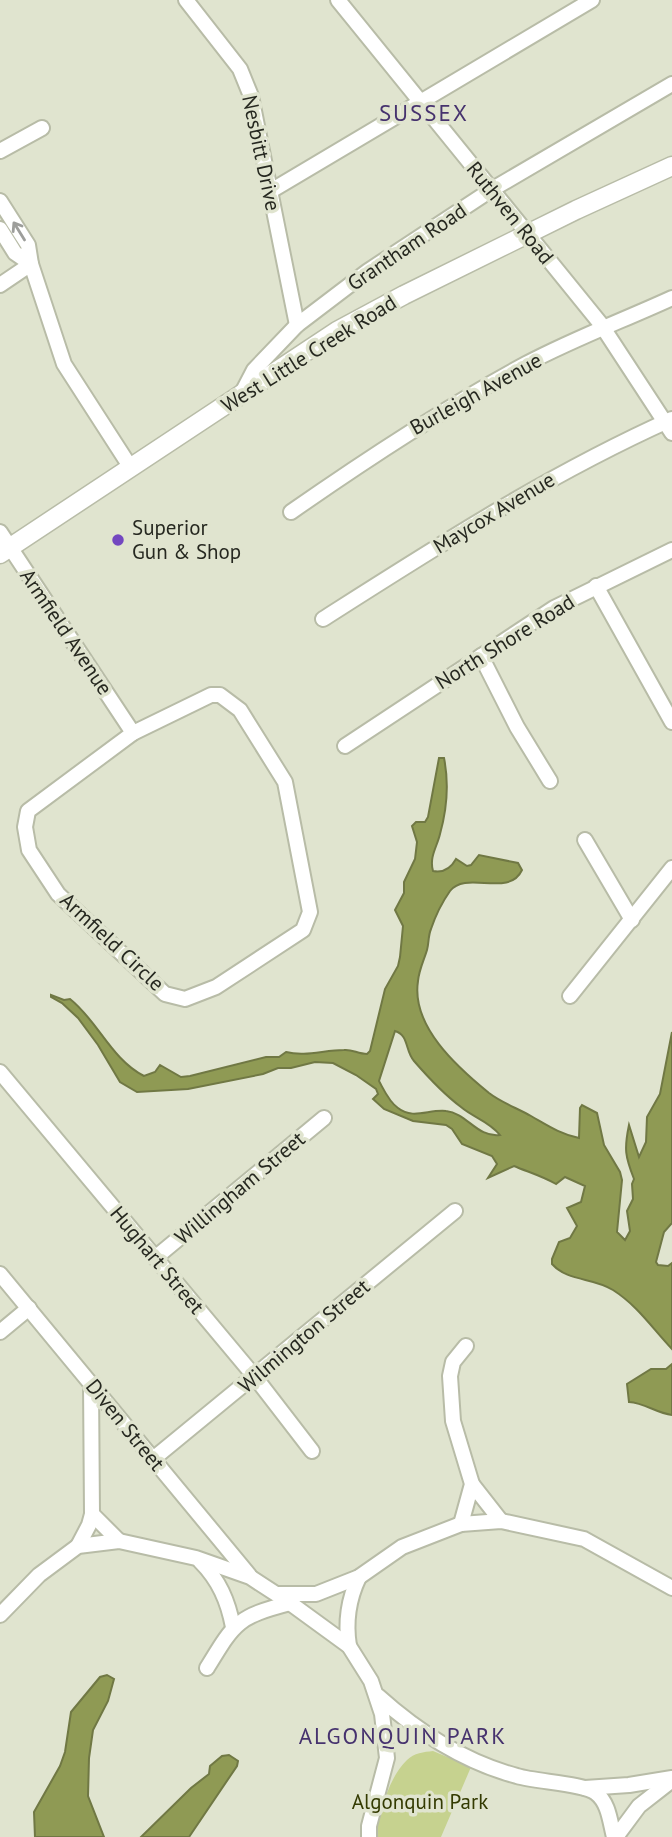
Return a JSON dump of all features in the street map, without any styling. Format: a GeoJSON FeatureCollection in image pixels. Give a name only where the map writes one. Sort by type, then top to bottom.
{"type":"FeatureCollection","features":[{"type":"Feature","properties":{"kind":"main road","name":"West Little Creek Road"},"geometry":{"type":"LineString","coordinates":[[5,550],[337,331],[527,234],[672,166]]}},
{"type":"Feature","properties":{"kind":"street"},"geometry":{"type":"LineString","coordinates":[[270,192],[592,0]]}},
{"type":"Feature","properties":{"kind":"street","name":"Nesbitt Drive"},"geometry":{"type":"LineString","coordinates":[[193,2],[240,69],[251,96],[298,325]]}},
{"type":"Feature","properties":{"kind":"street","name":"Ruthven Road"},"geometry":{"type":"LineString","coordinates":[[346,2],[420,102],[604,329],[670,424]]}},
{"type":"Feature","properties":{"kind":"street","name":"Grantham Road"},"geometry":{"type":"LineString","coordinates":[[240,397],[254,370],[298,325],[368,271],[491,190],[672,83]]}},
{"type":"Feature","properties":{"kind":"street"},"geometry":{"type":"LineString","coordinates":[[0,151],[42,128]]}},
{"type":"Feature","properties":{"kind":"street"},"geometry":{"type":"LineString","coordinates":[[0,201],[28,245],[31,264],[64,364],[131,468]]}},
{"type":"Feature","properties":{"kind":"street"},"geometry":{"type":"LineString","coordinates":[[0,229],[15,253],[31,264]]}},
{"type":"Feature","properties":{"kind":"street"},"geometry":{"type":"LineString","coordinates":[[0,285],[31,264]]}},
{"type":"Feature","properties":{"kind":"street","name":"Burleigh Avenue"},"geometry":{"type":"LineString","coordinates":[[291,512],[385,446],[441,411],[528,363],[672,298]]}},
{"type":"Feature","properties":{"kind":"street","name":"Maycox Avenue"},"geometry":{"type":"LineString","coordinates":[[323,619],[549,478],[670,424]]}},
{"type":"Feature","properties":{"kind":"street","name":"Armfield Avenue"},"geometry":{"type":"LineString","coordinates":[[0,532],[5,550],[133,733]]}},
{"type":"Feature","properties":{"kind":"street","name":"North Shore Road"},"geometry":{"type":"LineString","coordinates":[[345,746],[554,608],[672,550]]}},
{"type":"Feature","properties":{"kind":"street"},"geometry":{"type":"LineString","coordinates":[[596,586],[672,722]]}},
{"type":"Feature","properties":{"kind":"street"},"geometry":{"type":"LineString","coordinates":[[481,656],[517,727],[550,781]]}},
{"type":"Feature","properties":{"kind":"street","name":"Armfield Circle"},"geometry":{"type":"LineString","coordinates":[[211,695],[220,695],[240,710],[285,782],[310,912],[303,930],[216,987],[186,999],[165,994],[58,894],[29,850],[25,827],[29,811],[133,733],[211,695]]}},
{"type":"Feature","properties":{"kind":"street"},"geometry":{"type":"LineString","coordinates":[[585,840],[632,920]]}},
{"type":"Feature","properties":{"kind":"street"},"geometry":{"type":"LineString","coordinates":[[570,996],[672,868]]}},
{"type":"Feature","properties":{"kind":"street","name":"Hughart Street"},"geometry":{"type":"LineString","coordinates":[[0,1072],[255,1377],[312,1451]]}},
{"type":"Feature","properties":{"kind":"street","name":"Willingham Street"},"geometry":{"type":"LineString","coordinates":[[155,1258],[324,1118]]}},
{"type":"Feature","properties":{"kind":"street","name":"Wilmington Street"},"geometry":{"type":"LineString","coordinates":[[153,1459],[455,1211]]}},
{"type":"Feature","properties":{"kind":"street","name":"Diven Street"},"geometry":{"type":"LineString","coordinates":[[0,1274],[250,1577]]}},
{"type":"Feature","properties":{"kind":"street"},"geometry":{"type":"LineString","coordinates":[[0,1332],[29,1308]]}},
{"type":"Feature","properties":{"kind":"street"},"geometry":{"type":"LineString","coordinates":[[466,1346],[453,1362],[450,1376],[453,1421],[472,1484],[501,1521]]}},
{"type":"Feature","properties":{"kind":"street"},"geometry":{"type":"LineString","coordinates":[[0,1615],[39,1575],[78,1546],[92,1514],[91,1384]]}},
{"type":"Feature","properties":{"kind":"street"},"geometry":{"type":"LineString","coordinates":[[461,1524],[472,1484]]}},
{"type":"Feature","properties":{"kind":"street"},"geometry":{"type":"LineString","coordinates":[[92,1514],[120,1541]]}},
{"type":"Feature","properties":{"kind":"street"},"geometry":{"type":"LineString","coordinates":[[277,1594],[316,1594],[359,1577],[402,1547],[461,1524],[501,1521],[584,1539],[672,1588]]}},
{"type":"Feature","properties":{"kind":"street"},"geometry":{"type":"LineString","coordinates":[[78,1546],[120,1541],[197,1558],[250,1577],[349,1646],[371,1681],[386,1731],[387,1758],[367,1833]]}},
{"type":"Feature","properties":{"kind":"street"},"geometry":{"type":"LineString","coordinates":[[197,1558],[226,1597],[233,1627]]}},
{"type":"Feature","properties":{"kind":"street"},"geometry":{"type":"LineString","coordinates":[[349,1646],[348,1611],[359,1577]]}},
{"type":"Feature","properties":{"kind":"street"},"geometry":{"type":"LineString","coordinates":[[207,1668],[233,1627],[253,1614],[290,1603]]}},
{"type":"Feature","properties":{"kind":"street"},"geometry":{"type":"LineString","coordinates":[[377,1695],[415,1726],[472,1760],[518,1777],[584,1788],[629,1786],[672,1779]]}},
{"type":"Feature","properties":{"kind":"street"},"geometry":{"type":"LineString","coordinates":[[615,1837],[639,1806],[672,1779]]}},
{"type":"Feature","properties":{"kind":"street"},"geometry":{"type":"LineString","coordinates":[[584,1788],[594,1792],[607,1807],[615,1837]]}},
{"type":"Feature","properties":{"kind":"green space","name":"Algonquin Park"},"geometry":{"type":"Polygon","coordinates":[[[433,1751],[471,1767],[441,1837],[376,1837],[386,1796],[395,1776],[413,1756],[433,1751]]]}},
{"type":"Feature","properties":{"kind":"shaded area"},"geometry":{"type":"Polygon","coordinates":[[[439,758],[444,758],[446,806],[433,857],[433,871],[446,869],[456,859],[467,866],[471,865],[479,855],[518,863],[522,870],[516,878],[508,882],[466,883],[457,885],[450,891],[429,934],[419,973],[418,998],[422,1014],[429,1029],[451,1058],[476,1083],[499,1100],[554,1129],[579,1138],[582,1105],[597,1113],[604,1145],[622,1180],[617,1232],[625,1240],[630,1231],[627,1211],[633,1199],[634,1179],[626,1152],[629,1125],[639,1157],[646,1142],[647,1117],[660,1094],[672,1032],[672,1223],[664,1232],[656,1262],[658,1265],[668,1266],[672,1263],[672,1349],[622,1296],[605,1286],[565,1274],[552,1264],[559,1242],[570,1238],[577,1226],[567,1208],[581,1202],[585,1186],[565,1177],[556,1184],[514,1166],[488,1178],[497,1164],[492,1156],[462,1144],[446,1125],[413,1121],[384,1109],[373,1099],[378,1094],[376,1089],[333,1063],[315,1062],[278,1068],[263,1074],[188,1089],[137,1092],[120,1082],[78,1018],[51,997],[70,999],[89,1018],[122,1060],[144,1076],[155,1072],[160,1065],[181,1077],[266,1057],[279,1057],[286,1052],[307,1054],[347,1050],[367,1054],[385,989],[400,957],[403,926],[395,910],[404,893],[404,882],[415,859],[417,842],[412,826],[416,822],[425,822],[439,758]],[[395,1031],[379,1081],[395,1105],[409,1113],[453,1113],[485,1133],[500,1135],[436,1085],[414,1061],[403,1036],[395,1031]]]}},
{"type":"Feature","properties":{"kind":"shaded area"},"geometry":{"type":"Polygon","coordinates":[[[672,1364],[672,1415],[629,1402],[627,1384],[651,1369],[666,1369],[672,1364]]]}},
{"type":"Feature","properties":{"kind":"shaded area"},"geometry":{"type":"Polygon","coordinates":[[[107,1675],[114,1679],[108,1701],[93,1730],[88,1796],[104,1837],[35,1837],[34,1812],[60,1766],[65,1752],[71,1712],[100,1677],[107,1675]]]}},
{"type":"Feature","properties":{"kind":"shaded area"},"geometry":{"type":"Polygon","coordinates":[[[229,1755],[238,1761],[237,1766],[189,1837],[141,1837],[209,1774],[210,1766],[222,1756],[229,1755]]]}},
{"type":"Feature","properties":{"kind":"place","name":"Superior Gun & Shop"},"geometry":{"type":"Point","coordinates":[118,540]}},
{"type":"Feature","properties":{"kind":"district","name":"SUSSEX"},"geometry":{"type":"Point","coordinates":[424,113]}},
{"type":"Feature","properties":{"kind":"district","name":"ALGONQUIN PARK"},"geometry":{"type":"Point","coordinates":[403,1736]}}]}
